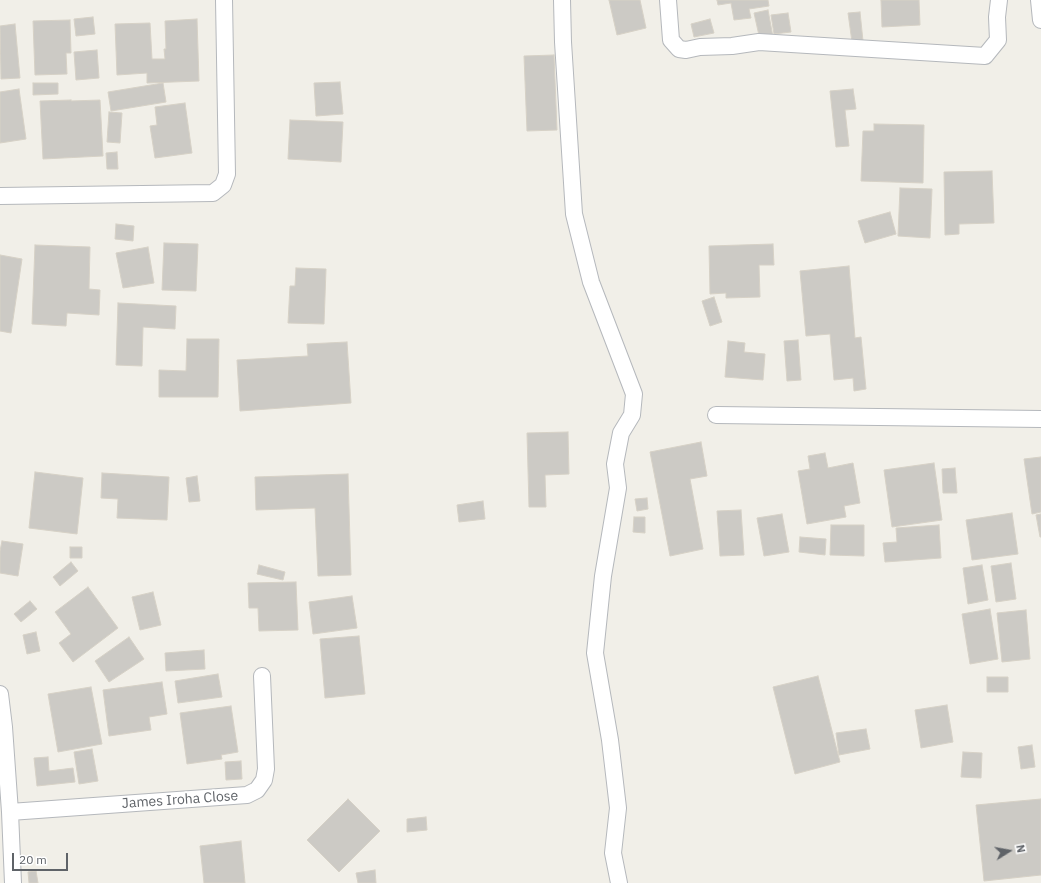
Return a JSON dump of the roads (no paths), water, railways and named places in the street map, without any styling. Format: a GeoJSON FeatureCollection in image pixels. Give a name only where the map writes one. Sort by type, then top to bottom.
{"type":"FeatureCollection","features":[{"type":"Feature","properties":{"kind":"street"},"geometry":{"type":"LineString","coordinates":[[0,196],[213,193],[223,185],[227,174],[224,0]]}},
{"type":"Feature","properties":{"kind":"street"},"geometry":{"type":"LineString","coordinates":[[562,0],[563,42],[574,214],[591,282],[634,394],[632,415],[621,433],[615,464],[618,488],[603,576],[595,653],[610,740],[618,808],[613,853],[619,883]]}},
{"type":"Feature","properties":{"kind":"street"},"geometry":{"type":"LineString","coordinates":[[668,0],[671,40],[679,49],[686,50],[732,46],[759,42],[986,56],[998,40],[997,17],[999,0]]}},
{"type":"Feature","properties":{"kind":"street"},"geometry":{"type":"LineString","coordinates":[[1039,0],[1041,20]]}},
{"type":"Feature","properties":{"kind":"street"},"geometry":{"type":"LineString","coordinates":[[716,415],[1041,420]]}},
{"type":"Feature","properties":{"kind":"street","name":"James Iroha Close"},"geometry":{"type":"LineString","coordinates":[[10,812],[247,795],[257,790],[264,780],[266,768],[262,676]]}},
{"type":"Feature","properties":{"kind":"street"},"geometry":{"type":"LineString","coordinates":[[0,694],[10,812],[13,883]]}}]}
